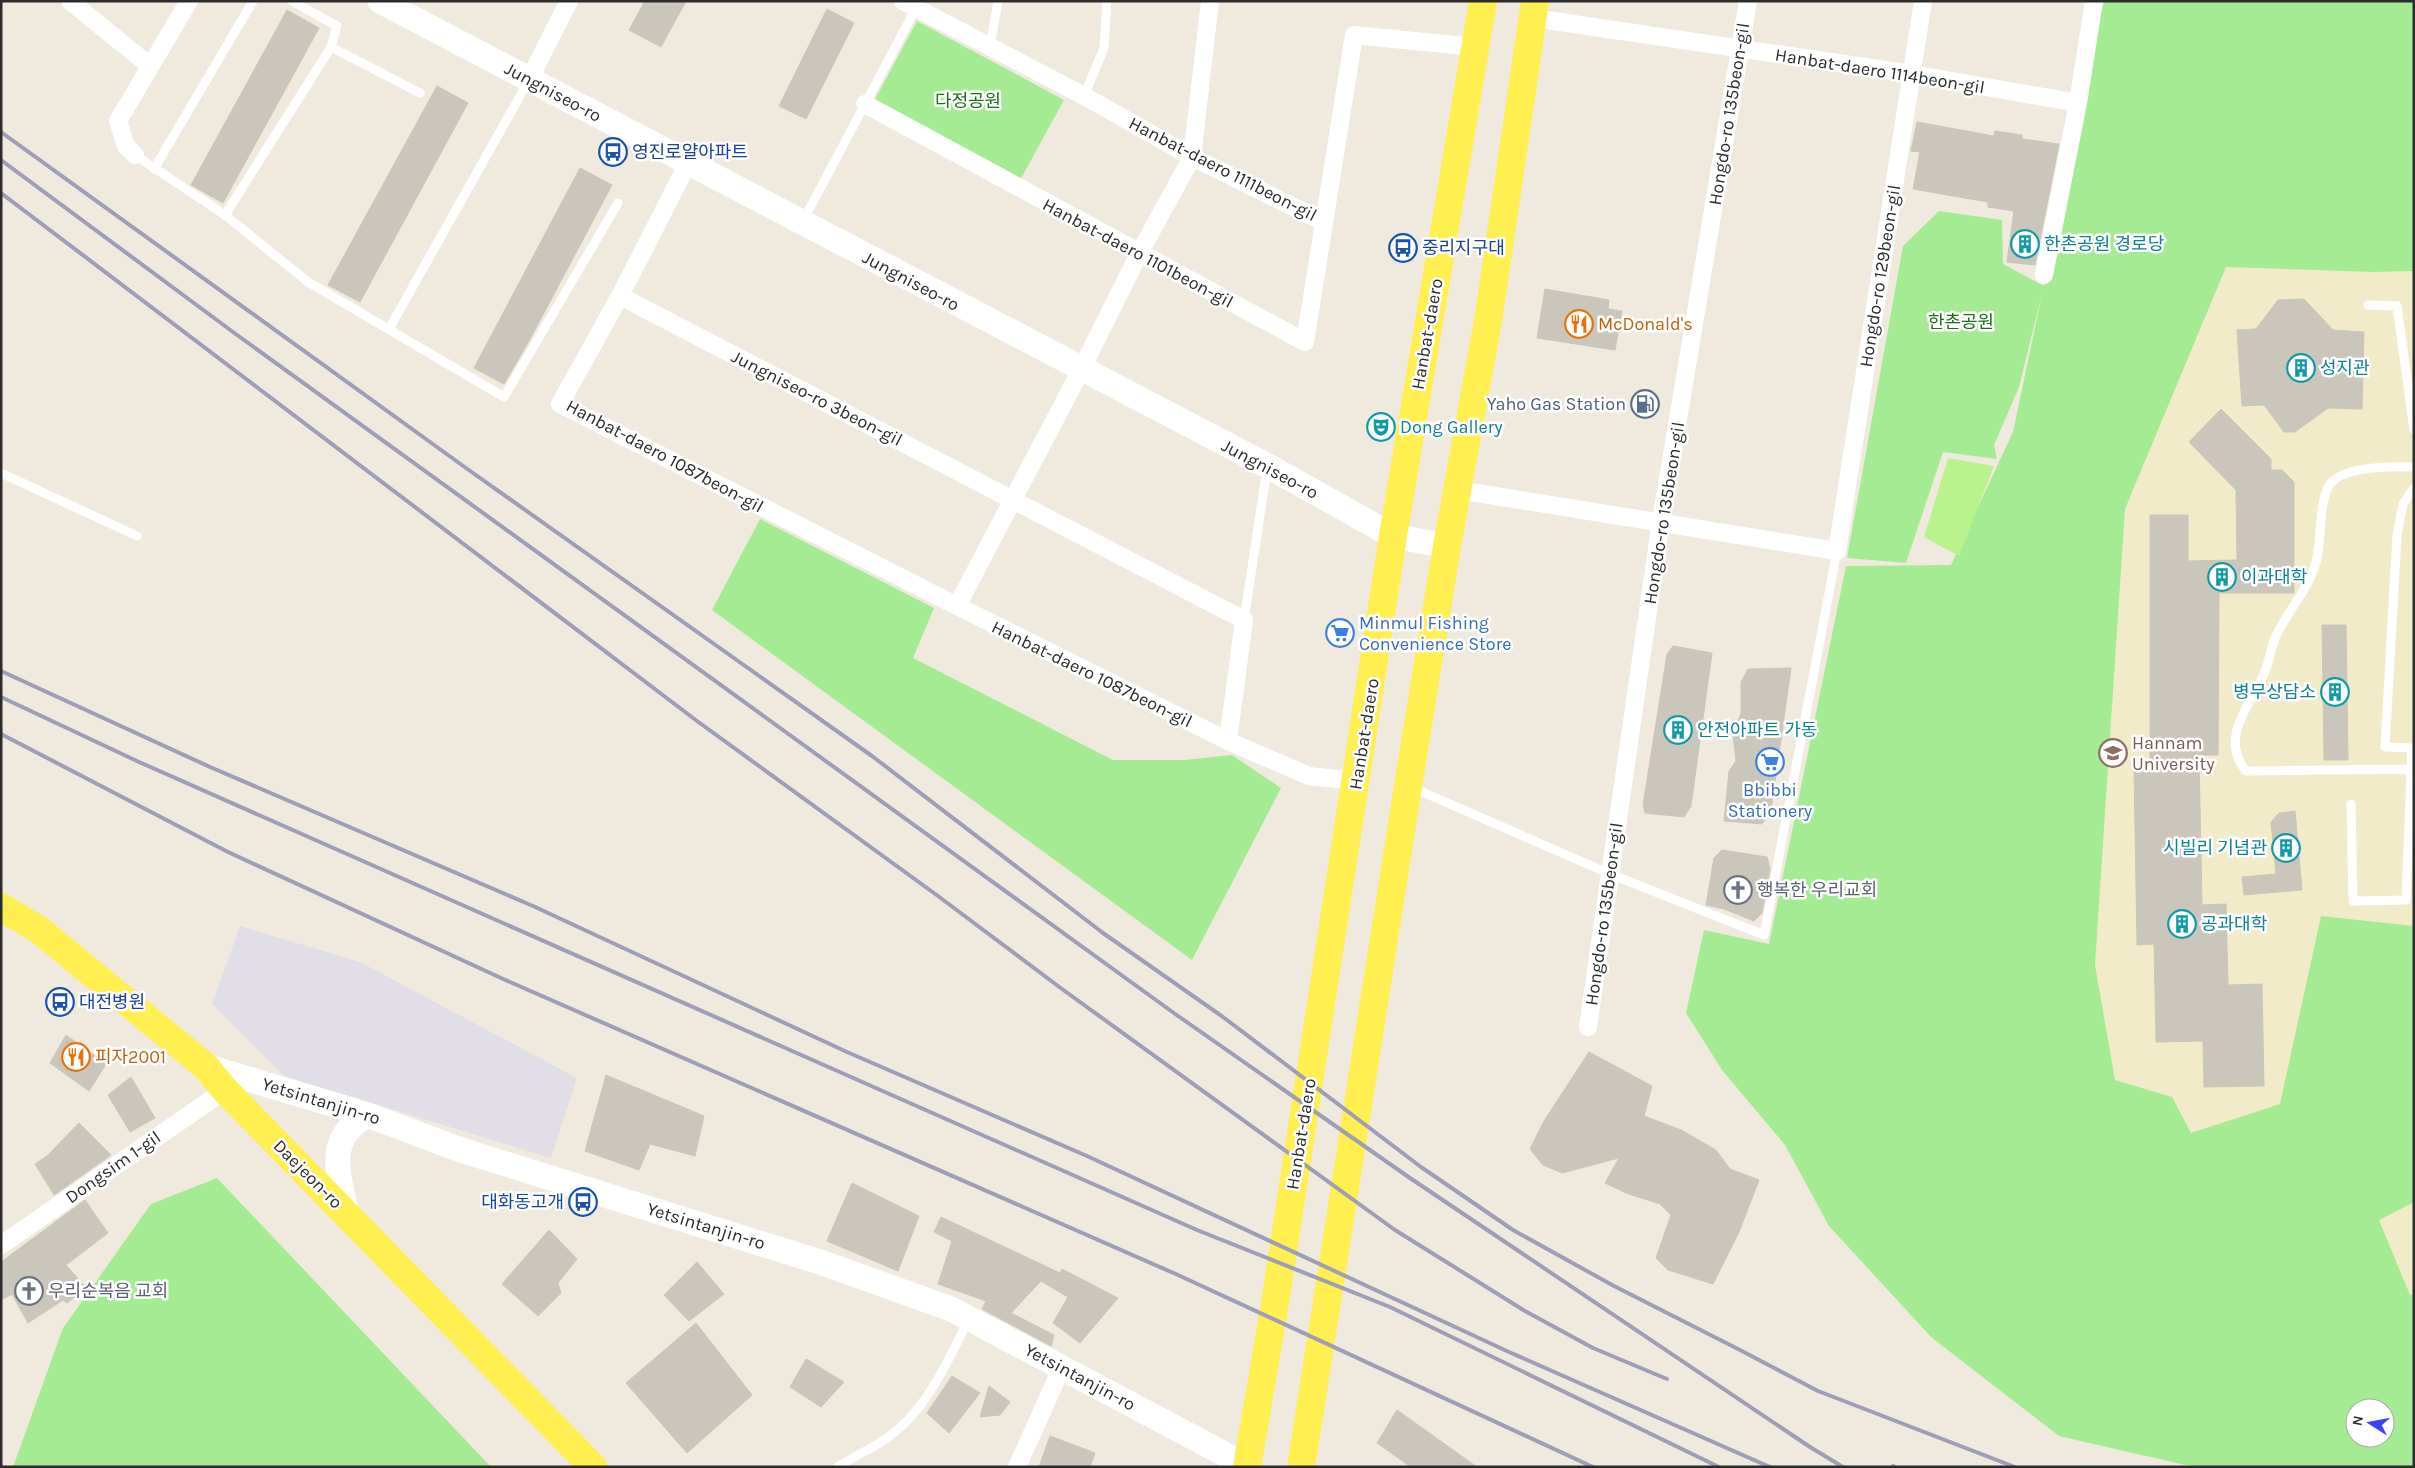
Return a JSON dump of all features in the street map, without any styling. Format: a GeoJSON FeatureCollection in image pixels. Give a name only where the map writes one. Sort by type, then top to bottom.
{"type":"FeatureCollection","features":[{"type":"Feature","properties":{"kind":"main road","name":"Hanbat-daero"},"geometry":{"type":"LineString","coordinates":[[1248,1467],[1393,536],[1483,1]]}},
{"type":"Feature","properties":{"kind":"main road"},"geometry":{"type":"LineString","coordinates":[[1301,1467],[1408,786],[1447,546],[1488,315],[1534,10]]}},
{"type":"Feature","properties":{"kind":"main road","name":"Daejeon-ro"},"geometry":{"type":"LineString","coordinates":[[1,906],[38,929],[205,1066],[225,1090],[593,1467]]}},
{"type":"Feature","properties":{"kind":"street"},"geometry":{"type":"LineString","coordinates":[[70,1],[150,66]]}},
{"type":"Feature","properties":{"kind":"street"},"geometry":{"type":"LineString","coordinates":[[135,155],[126,146],[118,121],[189,1]]}},
{"type":"Feature","properties":{"kind":"street","name":"Jungniseo-ro"},"geometry":{"type":"LineString","coordinates":[[380,1],[1081,370],[1268,466],[1393,536],[1447,546]]}},
{"type":"Feature","properties":{"kind":"street"},"geometry":{"type":"LineString","coordinates":[[530,80],[569,1]]}},
{"type":"Feature","properties":{"kind":"street"},"geometry":{"type":"LineString","coordinates":[[957,606],[1081,370],[1139,254],[1192,157],[1210,1]]}},
{"type":"Feature","properties":{"kind":"street","name":"Hongdo-ro 135beon-gil"},"geometry":{"type":"LineString","coordinates":[[1588,1027],[1661,521],[1748,1]]}},
{"type":"Feature","properties":{"kind":"street","name":"Hongdo-ro 129beon-gil"},"geometry":{"type":"LineString","coordinates":[[1837,551],[1923,1]]}},
{"type":"Feature","properties":{"kind":"street"},"geometry":{"type":"LineString","coordinates":[[2044,274],[2078,103],[2094,1]]}},
{"type":"Feature","properties":{"kind":"street","name":"Hanbat-daero 1111beon-gil"},"geometry":{"type":"LineString","coordinates":[[909,5],[1084,96],[1192,157],[1322,221],[1354,35],[1475,48]]}},
{"type":"Feature","properties":{"kind":"street","name":"Hanbat-daero 1114beon-gil"},"geometry":{"type":"LineString","coordinates":[[1534,10],[1740,50],[1912,74],[2078,103]]}},
{"type":"Feature","properties":{"kind":"street","name":"Hanbat-daero 1101beon-gil"},"geometry":{"type":"LineString","coordinates":[[865,104],[1139,254],[1305,342],[1322,221]]}},
{"type":"Feature","properties":{"kind":"street","name":"Hanbat-daero 1087beon-gil"},"geometry":{"type":"LineString","coordinates":[[688,163],[620,296],[560,404],[957,606],[1228,741],[1310,776],[1356,781]]}},
{"type":"Feature","properties":{"kind":"street","name":"Jungniseo-ro 3beon-gil"},"geometry":{"type":"LineString","coordinates":[[620,296],[1244,620]]}},
{"type":"Feature","properties":{"kind":"street"},"geometry":{"type":"LineString","coordinates":[[1458,490],[1661,521],[1837,551]]}},
{"type":"Feature","properties":{"kind":"street"},"geometry":{"type":"LineString","coordinates":[[1228,741],[1244,620]]}},
{"type":"Feature","properties":{"kind":"street","name":"Yetsintanjin-ro"},"geometry":{"type":"LineString","coordinates":[[205,1066],[368,1115],[458,1149],[823,1263],[951,1309],[1248,1467]]}},
{"type":"Feature","properties":{"kind":"street","name":"Dongsim 1-gil"},"geometry":{"type":"LineString","coordinates":[[1,1245],[225,1090]]}},
{"type":"Feature","properties":{"kind":"street"},"geometry":{"type":"LineString","coordinates":[[346,1213],[336,1162],[340,1140],[353,1123],[368,1115]]}},
{"type":"Feature","properties":{"kind":"street"},"geometry":{"type":"LineString","coordinates":[[1017,1467],[1062,1367]]}},
{"type":"Feature","properties":{"kind":"lane"},"geometry":{"type":"LineString","coordinates":[[154,169],[253,1]]}},
{"type":"Feature","properties":{"kind":"lane"},"geometry":{"type":"LineString","coordinates":[[225,215],[331,47],[337,26],[292,1]]}},
{"type":"Feature","properties":{"kind":"lane"},"geometry":{"type":"LineString","coordinates":[[990,47],[998,1]]}},
{"type":"Feature","properties":{"kind":"lane"},"geometry":{"type":"LineString","coordinates":[[1084,96],[1104,48],[1107,1]]}},
{"type":"Feature","properties":{"kind":"lane"},"geometry":{"type":"LineString","coordinates":[[801,223],[865,104],[909,5]]}},
{"type":"Feature","properties":{"kind":"lane"},"geometry":{"type":"LineString","coordinates":[[331,47],[420,93]]}},
{"type":"Feature","properties":{"kind":"lane"},"geometry":{"type":"LineString","coordinates":[[388,329],[530,80]]}},
{"type":"Feature","properties":{"kind":"lane"},"geometry":{"type":"LineString","coordinates":[[135,155],[225,215],[308,282],[504,397],[618,203]]}},
{"type":"Feature","properties":{"kind":"lane"},"geometry":{"type":"LineString","coordinates":[[2368,306],[2397,306],[2414,430]]}},
{"type":"Feature","properties":{"kind":"lane"},"geometry":{"type":"LineString","coordinates":[[1244,620],[1268,466]]}},
{"type":"Feature","properties":{"kind":"lane"},"geometry":{"type":"LineString","coordinates":[[2411,769],[2246,772],[2238,762],[2236,746],[2240,716],[2265,672],[2277,633],[2309,581],[2316,562],[2322,508],[2330,484],[2346,474],[2365,470],[2387,466],[2414,467]]}},
{"type":"Feature","properties":{"kind":"lane"},"geometry":{"type":"LineString","coordinates":[[1,473],[137,536]]}},
{"type":"Feature","properties":{"kind":"lane"},"geometry":{"type":"LineString","coordinates":[[2351,804],[2353,901],[2406,900],[2412,748],[2385,747],[2397,535],[2403,504],[2414,488]]}},
{"type":"Feature","properties":{"kind":"lane"},"geometry":{"type":"LineString","coordinates":[[1408,786],[1610,874],[1764,935],[1837,551]]}},
{"type":"Feature","properties":{"kind":"lane"},"geometry":{"type":"LineString","coordinates":[[837,1467],[885,1439],[912,1414],[944,1371],[970,1319]]}},
{"type":"Feature","properties":{"kind":"shaded area","name":"Hannam University"},"geometry":{"type":"Polygon","coordinates":[[[2103,1],[2414,1],[2414,1467],[2238,1467],[1772,948],[2014,433],[2103,1]]]}},
{"type":"Feature","properties":{"kind":"shaded area"},"geometry":{"type":"Polygon","coordinates":[[[240,926],[360,962],[577,1078],[551,1158],[284,1076],[212,1004],[240,926]]]}},
{"type":"Feature","properties":{"kind":"green space","name":"Hannam University"},"geometry":{"type":"Polygon","coordinates":[[[2104,1],[2414,1],[2414,271],[2372,272],[2226,267],[2125,509],[2095,965],[2115,1080],[2172,1097],[2191,1133],[2280,1104],[2321,916],[2414,926],[2414,1202],[2379,1220],[2410,1295],[2414,1294],[2414,1467],[2194,1467],[2059,1436],[1931,1337],[1829,1226],[1785,1145],[1722,1070],[1686,1013],[1704,930],[1769,944],[1846,566],[1951,565],[2013,432],[2042,294],[2019,387],[1994,445],[1997,459],[1943,452],[1906,563],[1847,558],[1903,246],[1939,211],[2002,220],[2003,264],[2044,286],[2104,1]]]}},
{"type":"Feature","properties":{"kind":"green space","name":"다정공원"},"geometry":{"type":"Polygon","coordinates":[[[917,21],[1064,100],[1019,182],[873,103],[917,21]]]}},
{"type":"Feature","properties":{"kind":"green space"},"geometry":{"type":"Polygon","coordinates":[[[1948,458],[1994,466],[1959,556],[1924,537],[1948,458]]]}},
{"type":"Feature","properties":{"kind":"green space"},"geometry":{"type":"Polygon","coordinates":[[[760,519],[934,608],[913,658],[1113,760],[1184,760],[1232,755],[1281,788],[1192,960],[712,610],[760,519]]]}},
{"type":"Feature","properties":{"kind":"green space"},"geometry":{"type":"Polygon","coordinates":[[[217,1178],[491,1467],[13,1467],[63,1328],[151,1204],[217,1178]]]}},
{"type":"Feature","properties":{"kind":"building"},"geometry":{"type":"Polygon","coordinates":[[[645,1],[686,1],[661,47],[629,30],[645,1]]]}},
{"type":"Feature","properties":{"kind":"building"},"geometry":{"type":"Polygon","coordinates":[[[827,9],[854,23],[806,119],[779,106],[827,9]]]}},
{"type":"Feature","properties":{"kind":"building"},"geometry":{"type":"Polygon","coordinates":[[[287,10],[319,28],[223,203],[191,185],[287,10]]]}},
{"type":"Feature","properties":{"kind":"building"},"geometry":{"type":"Polygon","coordinates":[[[437,86],[468,103],[360,302],[328,285],[437,86]]]}},
{"type":"Feature","properties":{"kind":"building"},"geometry":{"type":"Polygon","coordinates":[[[1917,122],[1994,136],[1995,131],[2022,135],[2022,139],[2059,144],[2035,265],[2007,262],[2014,211],[1988,207],[1988,202],[1913,189],[1920,152],[1911,151],[1917,122]]]}},
{"type":"Feature","properties":{"kind":"building"},"geometry":{"type":"Polygon","coordinates":[[[580,168],[612,185],[504,384],[474,368],[580,168]]]}},
{"type":"Feature","properties":{"kind":"building","name":"McDonald's"},"geometry":{"type":"Polygon","coordinates":[[[1545,289],[1609,300],[1608,309],[1622,311],[1615,350],[1537,338],[1545,289]]]}},
{"type":"Feature","properties":{"kind":"building","name":"성지관"},"geometry":{"type":"Polygon","coordinates":[[[2304,299],[2333,330],[2364,332],[2362,409],[2328,408],[2295,432],[2284,432],[2264,405],[2242,406],[2237,330],[2256,329],[2278,300],[2304,299]]]}},
{"type":"Feature","properties":{"kind":"building"},"geometry":{"type":"Polygon","coordinates":[[[2221,409],[2271,459],[2271,470],[2282,470],[2294,482],[2294,593],[2219,593],[2218,755],[2199,755],[2202,905],[2226,904],[2228,985],[2262,984],[2264,1086],[2204,1087],[2203,1041],[2156,1042],[2154,944],[2137,945],[2134,769],[2150,769],[2150,515],[2188,515],[2188,561],[2237,560],[2236,490],[2189,442],[2221,409]]]}},
{"type":"Feature","properties":{"kind":"building","name":"병무상담소"},"geometry":{"type":"Polygon","coordinates":[[[2322,625],[2346,625],[2348,760],[2324,760],[2322,625]]]}},
{"type":"Feature","properties":{"kind":"building","name":"안전아파트 가동"},"geometry":{"type":"Polygon","coordinates":[[[1673,646],[1712,653],[1691,806],[1684,817],[1645,813],[1643,805],[1667,654],[1673,646]]]}},
{"type":"Feature","properties":{"kind":"building"},"geometry":{"type":"Polygon","coordinates":[[[1791,668],[1771,811],[1762,824],[1724,821],[1729,771],[1736,761],[1733,735],[1741,713],[1741,682],[1748,669],[1791,668]]]}},
{"type":"Feature","properties":{"kind":"building","name":"시빌리 기념관"},"geometry":{"type":"Polygon","coordinates":[[[2295,811],[2302,890],[2244,895],[2242,877],[2276,874],[2271,822],[2279,813],[2295,811]]]}},
{"type":"Feature","properties":{"kind":"building","name":"행복한 우리교회"},"geometry":{"type":"Polygon","coordinates":[[[1722,850],[1767,857],[1770,869],[1762,913],[1754,921],[1724,909],[1706,905],[1714,858],[1722,850]]]}},
{"type":"Feature","properties":{"kind":"building"},"geometry":{"type":"Polygon","coordinates":[[[66,1035],[106,1064],[89,1091],[50,1063],[66,1035]]]}},
{"type":"Feature","properties":{"kind":"building"},"geometry":{"type":"Polygon","coordinates":[[[1589,1052],[1652,1086],[1644,1116],[1681,1130],[1716,1150],[1730,1169],[1759,1180],[1739,1232],[1713,1284],[1668,1270],[1656,1258],[1671,1215],[1660,1204],[1626,1193],[1605,1183],[1619,1158],[1562,1173],[1543,1165],[1530,1149],[1544,1121],[1589,1052]]]}},
{"type":"Feature","properties":{"kind":"building"},"geometry":{"type":"Polygon","coordinates":[[[606,1075],[704,1116],[695,1156],[650,1144],[639,1170],[585,1151],[606,1075]]]}},
{"type":"Feature","properties":{"kind":"building"},"geometry":{"type":"Polygon","coordinates":[[[131,1077],[155,1118],[130,1132],[108,1095],[131,1077]]]}},
{"type":"Feature","properties":{"kind":"building"},"geometry":{"type":"Polygon","coordinates":[[[79,1123],[111,1155],[54,1195],[35,1164],[47,1156],[79,1123]]]}},
{"type":"Feature","properties":{"kind":"building"},"geometry":{"type":"Polygon","coordinates":[[[852,1183],[919,1216],[898,1271],[827,1241],[852,1183]]]}},
{"type":"Feature","properties":{"kind":"building"},"geometry":{"type":"Polygon","coordinates":[[[85,1200],[108,1233],[66,1265],[86,1288],[67,1303],[63,1300],[28,1323],[12,1294],[1,1300],[1,1262],[85,1200]]]}},
{"type":"Feature","properties":{"kind":"building"},"geometry":{"type":"Polygon","coordinates":[[[941,1217],[1060,1273],[1062,1269],[1118,1298],[1080,1343],[1053,1323],[1068,1297],[1041,1281],[1011,1313],[1054,1335],[1051,1346],[982,1309],[986,1301],[938,1284],[952,1241],[934,1232],[941,1217]]]}},
{"type":"Feature","properties":{"kind":"building"},"geometry":{"type":"Polygon","coordinates":[[[549,1230],[577,1259],[558,1283],[561,1293],[538,1316],[502,1284],[549,1230]]]}},
{"type":"Feature","properties":{"kind":"building"},"geometry":{"type":"Polygon","coordinates":[[[697,1262],[724,1294],[689,1321],[664,1295],[697,1262]]]}},
{"type":"Feature","properties":{"kind":"building"},"geometry":{"type":"Polygon","coordinates":[[[696,1323],[752,1395],[687,1453],[626,1383],[696,1323]]]}},
{"type":"Feature","properties":{"kind":"building"},"geometry":{"type":"Polygon","coordinates":[[[806,1359],[844,1382],[821,1407],[790,1387],[806,1359]]]}},
{"type":"Feature","properties":{"kind":"building"},"geometry":{"type":"Polygon","coordinates":[[[952,1376],[980,1393],[949,1433],[927,1413],[952,1376]]]}},
{"type":"Feature","properties":{"kind":"building"},"geometry":{"type":"Polygon","coordinates":[[[989,1386],[1010,1402],[1000,1415],[980,1417],[989,1386]]]}},
{"type":"Feature","properties":{"kind":"building"},"geometry":{"type":"Polygon","coordinates":[[[1397,1410],[1477,1467],[1411,1467],[1377,1443],[1397,1410]]]}},
{"type":"Feature","properties":{"kind":"building"},"geometry":{"type":"Polygon","coordinates":[[[1050,1436],[1095,1453],[1090,1467],[1039,1467],[1050,1436]]]}},
{"type":"Feature","properties":{"kind":"railway"},"geometry":{"type":"LineString","coordinates":[[1,132],[466,468],[872,756],[1103,933],[1223,1017],[1421,1167],[1513,1230],[1614,1286],[1818,1391],[2015,1467]]}},
{"type":"Feature","properties":{"kind":"railway"},"geometry":{"type":"LineString","coordinates":[[1,160],[233,332],[1178,1016],[1410,1178],[1810,1447],[1843,1467]]}},
{"type":"Feature","properties":{"kind":"railway"},"geometry":{"type":"LineString","coordinates":[[1,193],[697,721],[1395,1230],[1525,1311],[1593,1348],[1667,1379]]}},
{"type":"Feature","properties":{"kind":"railway"},"geometry":{"type":"LineString","coordinates":[[1,671],[210,767],[533,906],[847,1052],[1087,1156],[1509,1352],[1770,1467]]}},
{"type":"Feature","properties":{"kind":"railway"},"geometry":{"type":"LineString","coordinates":[[1,697],[139,762],[1197,1230],[1390,1307],[1719,1467]]}},
{"type":"Feature","properties":{"kind":"railway"},"geometry":{"type":"LineString","coordinates":[[1,734],[228,852],[501,978],[1178,1275],[1593,1467]]}},
{"type":"Feature","properties":{"kind":"place","name":"영진로얄아파트"},"geometry":{"type":"Point","coordinates":[613,152]}},
{"type":"Feature","properties":{"kind":"place","name":"한촌공원 경로당"},"geometry":{"type":"Point","coordinates":[2025,244]}},
{"type":"Feature","properties":{"kind":"place","name":"중리지구대"},"geometry":{"type":"Point","coordinates":[1403,248]}},
{"type":"Feature","properties":{"kind":"place","name":"McDonald's"},"geometry":{"type":"Point","coordinates":[1579,324]}},
{"type":"Feature","properties":{"kind":"place","name":"성지관"},"geometry":{"type":"Point","coordinates":[2301,368]}},
{"type":"Feature","properties":{"kind":"place","name":"Yaho Gas Station"},"geometry":{"type":"Point","coordinates":[1645,404]}},
{"type":"Feature","properties":{"kind":"place","name":"Dong Gallery"},"geometry":{"type":"Point","coordinates":[1381,427]}},
{"type":"Feature","properties":{"kind":"place","name":"이과대학"},"geometry":{"type":"Point","coordinates":[2222,577]}},
{"type":"Feature","properties":{"kind":"place","name":"Minmul Fishing Convenience Store"},"geometry":{"type":"Point","coordinates":[1340,633]}},
{"type":"Feature","properties":{"kind":"place","name":"병무상담소"},"geometry":{"type":"Point","coordinates":[2335,692]}},
{"type":"Feature","properties":{"kind":"place","name":"안전아파트 가동"},"geometry":{"type":"Point","coordinates":[1678,730]}},
{"type":"Feature","properties":{"kind":"place","name":"Hannam University"},"geometry":{"type":"Point","coordinates":[2113,753]}},
{"type":"Feature","properties":{"kind":"place","name":"Bbibbi Stationery"},"geometry":{"type":"Point","coordinates":[1770,762]}},
{"type":"Feature","properties":{"kind":"place","name":"시빌리 기념관"},"geometry":{"type":"Point","coordinates":[2286,848]}},
{"type":"Feature","properties":{"kind":"place","name":"행복한 우리교회"},"geometry":{"type":"Point","coordinates":[1738,890]}},
{"type":"Feature","properties":{"kind":"place","name":"공과대학"},"geometry":{"type":"Point","coordinates":[2182,924]}},
{"type":"Feature","properties":{"kind":"place","name":"대전병원"},"geometry":{"type":"Point","coordinates":[60,1002]}},
{"type":"Feature","properties":{"kind":"place","name":"피자2001"},"geometry":{"type":"Point","coordinates":[76,1057]}},
{"type":"Feature","properties":{"kind":"place","name":"대화동고개"},"geometry":{"type":"Point","coordinates":[583,1202]}},
{"type":"Feature","properties":{"kind":"place","name":"우리순복음 교회"},"geometry":{"type":"Point","coordinates":[29,1291]}},
{"type":"Feature","properties":{"kind":"park label","name":"한촌공원"},"geometry":{"type":"Point","coordinates":[1961,322]}}]}
